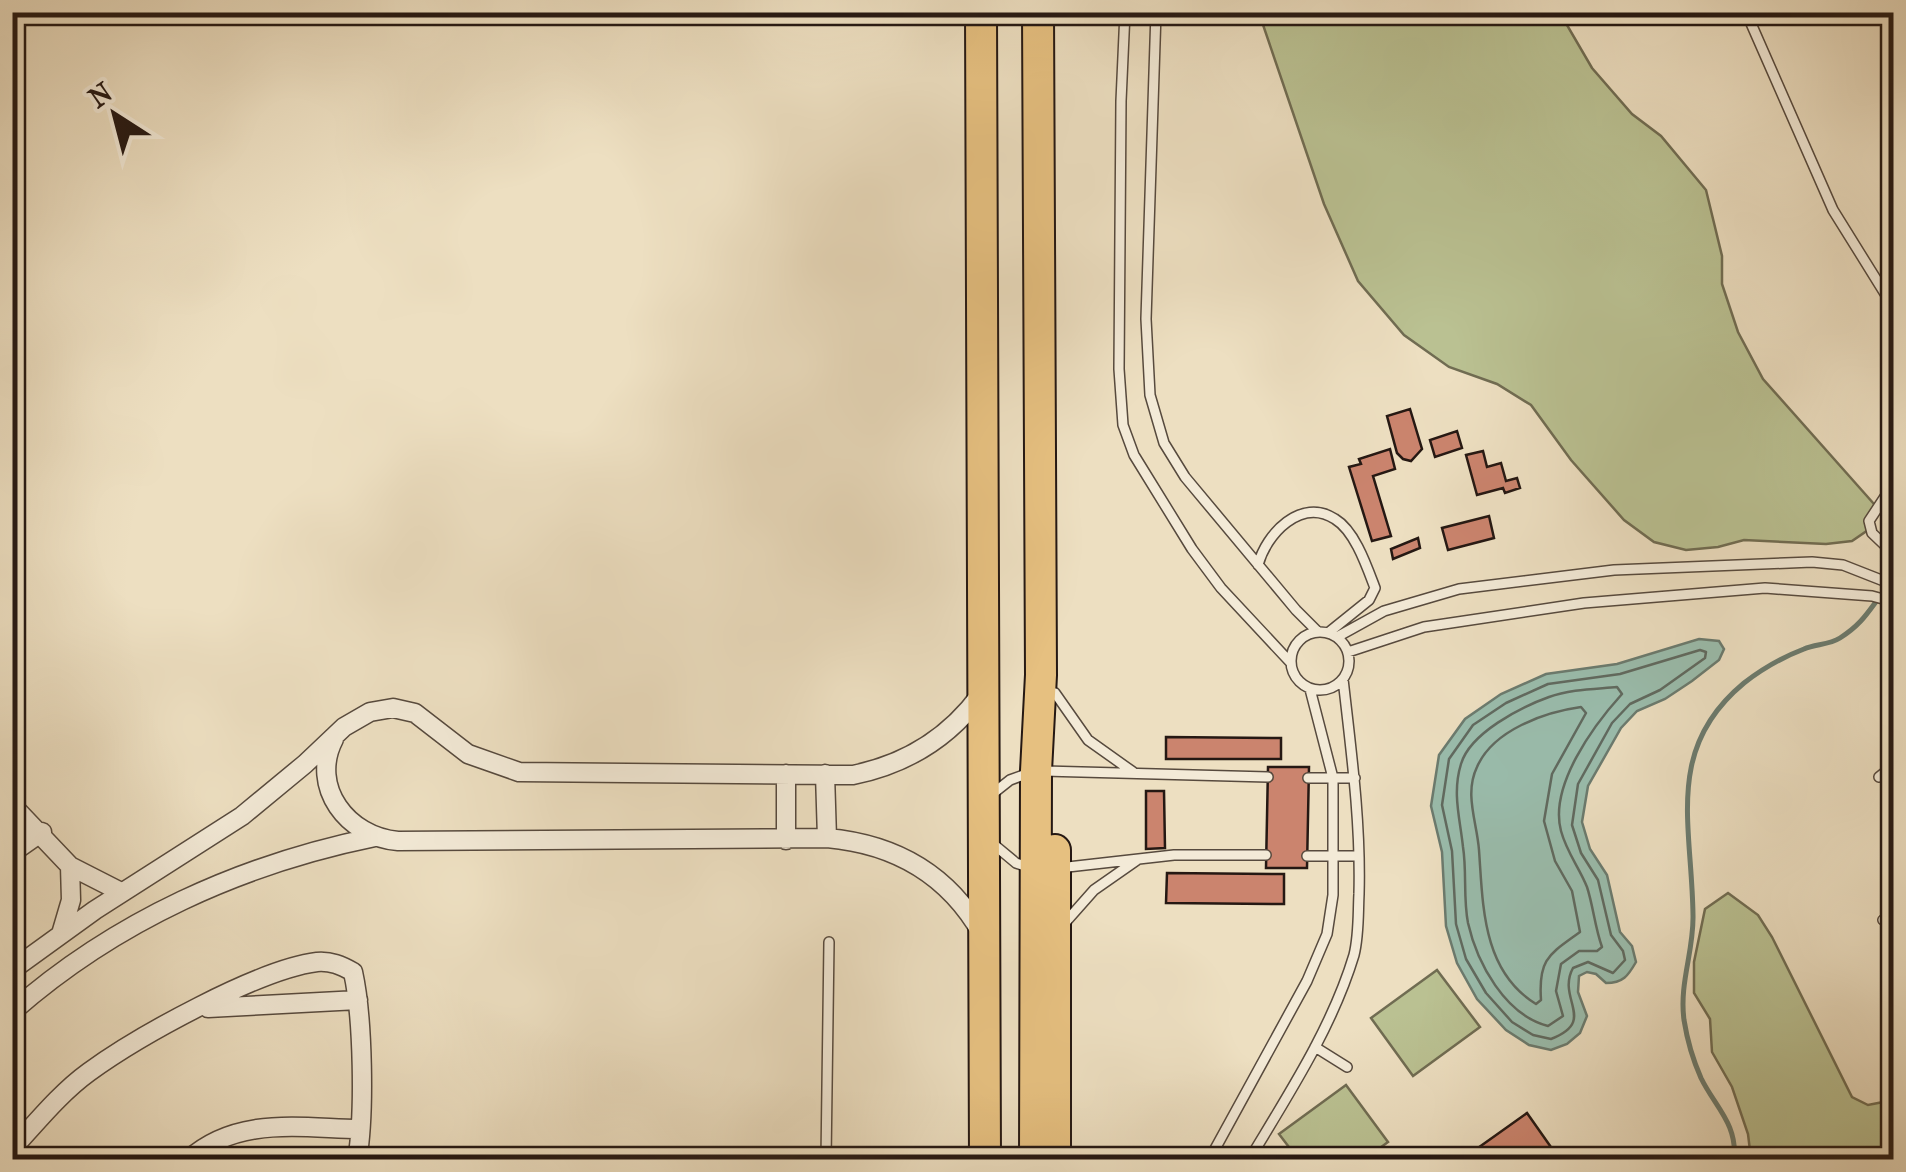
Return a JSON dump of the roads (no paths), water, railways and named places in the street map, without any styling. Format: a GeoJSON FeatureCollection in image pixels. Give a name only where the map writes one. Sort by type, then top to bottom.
{"type":"FeatureCollection","features":[{"type":"Feature","properties":{"kind":"highway"},"geometry":{"type":"LineString","coordinates":[[981,12],[984,1160]]}},
{"type":"Feature","properties":{"kind":"highway"},"geometry":{"type":"LineString","coordinates":[[1035,1160],[1046,771],[1041,675],[1036,230],[1038,12]]}},
{"type":"Feature","properties":{"kind":"highway"},"geometry":{"type":"LineString","coordinates":[[1036,230],[1048,258],[1052,295],[1055,693],[1046,771]]}},
{"type":"Feature","properties":{"kind":"highway"},"geometry":{"type":"LineString","coordinates":[[1045,869],[1056,935],[1055,1160]]}},
{"type":"Feature","properties":{"kind":"street"},"geometry":{"type":"LineString","coordinates":[[12,970],[121,892],[242,816],[351,721],[370,712],[392,708],[425,719],[456,746],[485,762],[520,772],[825,774],[872,771],[906,759],[956,724],[983,691]]}},
{"type":"Feature","properties":{"kind":"street"},"geometry":{"type":"LineString","coordinates":[[337,734],[326,762],[331,795],[354,826],[375,837],[398,841],[827,838],[876,845],[911,861],[954,895],[984,938]]}},
{"type":"Feature","properties":{"kind":"street"},"geometry":{"type":"LineString","coordinates":[[786,774],[786,840]]}},
{"type":"Feature","properties":{"kind":"street"},"geometry":{"type":"LineString","coordinates":[[825,774],[827,838]]}},
{"type":"Feature","properties":{"kind":"street"},"geometry":{"type":"LineString","coordinates":[[12,804],[70,866],[121,892]]}},
{"type":"Feature","properties":{"kind":"street"},"geometry":{"type":"LineString","coordinates":[[12,853],[42,832]]}},
{"type":"Feature","properties":{"kind":"street"},"geometry":{"type":"LineString","coordinates":[[12,1012],[74,963],[191,896],[296,855],[375,837]]}},
{"type":"Feature","properties":{"kind":"street"},"geometry":{"type":"LineString","coordinates":[[61,934],[71,900],[70,866]]}},
{"type":"Feature","properties":{"kind":"street"},"geometry":{"type":"LineString","coordinates":[[12,1149],[88,1073],[198,1009],[270,975],[320,962],[339,964],[353,972],[358,1000],[357,1160]]}},
{"type":"Feature","properties":{"kind":"street"},"geometry":{"type":"LineString","coordinates":[[198,1009],[358,1000]]}},
{"type":"Feature","properties":{"kind":"street"},"geometry":{"type":"LineString","coordinates":[[188,1160],[220,1139],[244,1130],[294,1126],[359,1129]]}},
{"type":"Feature","properties":{"kind":"lane"},"geometry":{"type":"LineString","coordinates":[[1125,12],[1119,369],[1123,425],[1134,454],[1220,588],[1290,662],[1296,679],[1310,689],[1328,690],[1348,670],[1348,652],[1258,564],[1184,477],[1164,443],[1150,395],[1146,319],[1156,12]]}},
{"type":"Feature","properties":{"kind":"lane"},"geometry":{"type":"LineString","coordinates":[[1746,12],[1833,210],[1894,308]]}},
{"type":"Feature","properties":{"kind":"lane"},"geometry":{"type":"LineString","coordinates":[[1893,554],[1872,533],[1868,521],[1894,483]]}},
{"type":"Feature","properties":{"kind":"lane"},"geometry":{"type":"LineString","coordinates":[[1258,564],[1263,545],[1278,528],[1298,516],[1319,512],[1336,519],[1348,531],[1375,588],[1369,600],[1328,634]]}},
{"type":"Feature","properties":{"kind":"lane"},"geometry":{"type":"LineString","coordinates":[[1290,662],[1296,644],[1310,634],[1328,634],[1384,610],[1459,589],[1534,577],[1812,562],[1843,565],[1894,585]]}},
{"type":"Feature","properties":{"kind":"lane"},"geometry":{"type":"LineString","coordinates":[[1348,652],[1424,627],[1584,603],[1765,588],[1872,596],[1890,601]]}},
{"type":"Feature","properties":{"kind":"lane"},"geometry":{"type":"LineString","coordinates":[[1248,1160],[1315,1047],[1354,956],[1359,856],[1355,778],[1343,679]]}},
{"type":"Feature","properties":{"kind":"lane"},"geometry":{"type":"LineString","coordinates":[[1209,1160],[1308,981],[1327,934],[1333,895],[1334,778],[1310,689]]}},
{"type":"Feature","properties":{"kind":"lane"},"geometry":{"type":"LineString","coordinates":[[1055,693],[1088,740],[1112,760],[1140,775]]}},
{"type":"Feature","properties":{"kind":"lane"},"geometry":{"type":"LineString","coordinates":[[1880,778],[1894,765]]}},
{"type":"Feature","properties":{"kind":"lane"},"geometry":{"type":"LineString","coordinates":[[1266,855],[1141,857],[1045,869],[1016,863],[983,819],[997,788],[1046,771],[1268,778]]}},
{"type":"Feature","properties":{"kind":"lane"},"geometry":{"type":"LineString","coordinates":[[1308,778],[1355,778]]}},
{"type":"Feature","properties":{"kind":"lane"},"geometry":{"type":"LineString","coordinates":[[1307,856],[1359,856]]}},
{"type":"Feature","properties":{"kind":"lane"},"geometry":{"type":"LineString","coordinates":[[1056,935],[1094,890],[1141,857]]}},
{"type":"Feature","properties":{"kind":"lane"},"geometry":{"type":"LineString","coordinates":[[1882,920],[1894,912]]}},
{"type":"Feature","properties":{"kind":"lane"},"geometry":{"type":"LineString","coordinates":[[826,1160],[829,942]]}},
{"type":"Feature","properties":{"kind":"lane"},"geometry":{"type":"LineString","coordinates":[[1315,1047],[1347,1067]]}},
{"type":"Feature","properties":{"kind":"water"},"geometry":{"type":"Polygon","coordinates":[[[1699,639],[1719,641],[1724,649],[1719,660],[1665,699],[1637,711],[1621,728],[1588,786],[1582,822],[1590,849],[1607,875],[1620,932],[1632,946],[1636,962],[1617,982],[1606,983],[1587,972],[1579,976],[1578,992],[1587,1016],[1580,1033],[1551,1050],[1529,1045],[1506,1030],[1477,999],[1457,963],[1446,926],[1442,852],[1431,806],[1439,755],[1465,719],[1501,694],[1546,674],[1617,664],[1699,639]]]}},
{"type":"Feature","properties":{"kind":"waterway"},"geometry":{"type":"LineString","coordinates":[[1734,1160],[1733,1136],[1701,1078],[1684,1020],[1683,993],[1693,928],[1688,819],[1692,762],[1702,734],[1719,708],[1744,683],[1788,656],[1849,632],[1891,583]]}}]}
